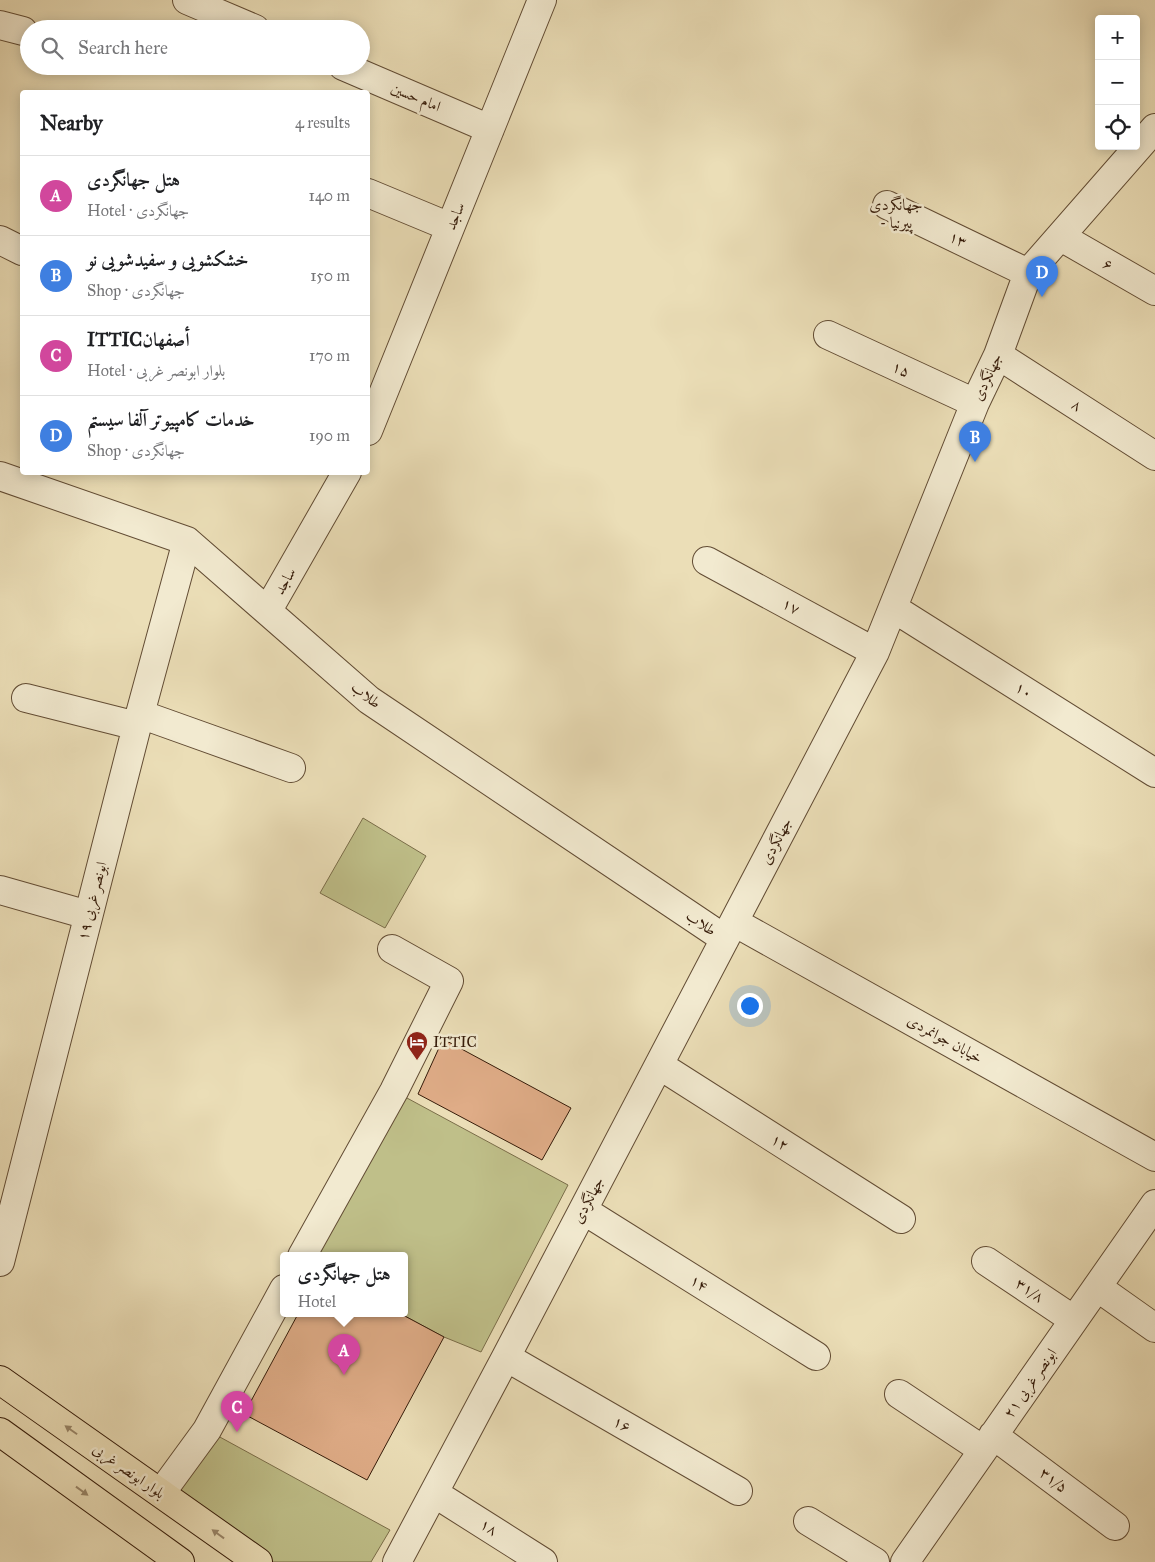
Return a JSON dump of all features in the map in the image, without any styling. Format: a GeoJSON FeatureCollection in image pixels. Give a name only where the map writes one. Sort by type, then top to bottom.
{"type":"FeatureCollection","features":[{"type":"Feature","properties":{"kind":"main road","name":"بلوار ابونصر غربی"},"geometry":{"type":"LineString","coordinates":[[0,1380],[258,1562]]}},
{"type":"Feature","properties":{"kind":"main road"},"geometry":{"type":"LineString","coordinates":[[0,1432],[180,1562]]}},
{"type":"Feature","properties":{"kind":"street"},"geometry":{"type":"LineString","coordinates":[[187,0],[234,20]]}},
{"type":"Feature","properties":{"kind":"street","name":"ساجد"},"geometry":{"type":"LineString","coordinates":[[370,426],[542,0]]}},
{"type":"Feature","properties":{"kind":"street","name":"امام حسین"},"geometry":{"type":"LineString","coordinates":[[364,75],[490,129]]}},
{"type":"Feature","properties":{"kind":"street","name":"جهانگردی"},"geometry":{"type":"LineString","coordinates":[[397,1562],[875,652],[975,403],[998,355],[1028,273],[1155,128]]}},
{"type":"Feature","properties":{"kind":"street"},"geometry":{"type":"LineString","coordinates":[[370,194],[450,226]]}},
{"type":"Feature","properties":{"kind":"street","name":"۱۳"},"geometry":{"type":"LineString","coordinates":[[887,205],[1028,273]]}},
{"type":"Feature","properties":{"kind":"street","name":"۶"},"geometry":{"type":"LineString","coordinates":[[1061,237],[1155,291]]}},
{"type":"Feature","properties":{"kind":"street"},"geometry":{"type":"LineString","coordinates":[[0,240],[20,250]]}},
{"type":"Feature","properties":{"kind":"street","name":"۱۵"},"geometry":{"type":"LineString","coordinates":[[828,335],[975,403]]}},
{"type":"Feature","properties":{"kind":"street","name":"۸"},"geometry":{"type":"LineString","coordinates":[[998,355],[1155,456]]}},
{"type":"Feature","properties":{"kind":"street","name":"ساجد"},"geometry":{"type":"LineString","coordinates":[[268,610],[345,475]]}},
{"type":"Feature","properties":{"kind":"street","name":"طلاب"},"geometry":{"type":"LineString","coordinates":[[0,476],[187,541],[369,700],[730,930]]}},
{"type":"Feature","properties":{"kind":"street","name":"ابونصر غربی ۱۹"},"geometry":{"type":"LineString","coordinates":[[0,1262],[138,720],[187,541]]}},
{"type":"Feature","properties":{"kind":"street","name":"۱۷"},"geometry":{"type":"LineString","coordinates":[[707,561],[875,652]]}},
{"type":"Feature","properties":{"kind":"street","name":"۱۰"},"geometry":{"type":"LineString","coordinates":[[893,608],[1155,773]]}},
{"type":"Feature","properties":{"kind":"street"},"geometry":{"type":"LineString","coordinates":[[26,698],[138,720],[290,768]]}},
{"type":"Feature","properties":{"kind":"street"},"geometry":{"type":"LineString","coordinates":[[0,890],[88,915]]}},
{"type":"Feature","properties":{"kind":"street","name":"خیابان جوانمردی"},"geometry":{"type":"LineString","coordinates":[[730,930],[1155,1157]]}},
{"type":"Feature","properties":{"kind":"street"},"geometry":{"type":"LineString","coordinates":[[304,1252],[394,1091],[449,980],[392,949]]}},
{"type":"Feature","properties":{"kind":"street","name":"۱۲"},"geometry":{"type":"LineString","coordinates":[[659,1065],[901,1219]]}},
{"type":"Feature","properties":{"kind":"street","name":"ابونصر غربی ۲۱"},"geometry":{"type":"LineString","coordinates":[[904,1562],[1155,1204]]}},
{"type":"Feature","properties":{"kind":"street","name":"۱۴"},"geometry":{"type":"LineString","coordinates":[[583,1210],[816,1356]]}},
{"type":"Feature","properties":{"kind":"street","name":"۳۱/۸"},"geometry":{"type":"LineString","coordinates":[[986,1261],[1074,1320]]}},
{"type":"Feature","properties":{"kind":"street"},"geometry":{"type":"LineString","coordinates":[[1097,1287],[1155,1328]]}},
{"type":"Feature","properties":{"kind":"street"},"geometry":{"type":"LineString","coordinates":[[161,1493],[207,1430],[280,1296]]}},
{"type":"Feature","properties":{"kind":"street","name":"۱۶"},"geometry":{"type":"LineString","coordinates":[[506,1357],[738,1491]]}},
{"type":"Feature","properties":{"kind":"street","name":"۳۱/۵"},"geometry":{"type":"LineString","coordinates":[[899,1394],[988,1442],[1115,1526]]}},
{"type":"Feature","properties":{"kind":"street","name":"۱۸"},"geometry":{"type":"LineString","coordinates":[[434,1493],[543,1562]]}},
{"type":"Feature","properties":{"kind":"street"},"geometry":{"type":"LineString","coordinates":[[808,1521],[875,1562]]}},
{"type":"Feature","properties":{"kind":"green space"},"geometry":{"type":"Polygon","coordinates":[[[363,818],[426,856],[385,928],[320,893],[363,818]]]}},
{"type":"Feature","properties":{"kind":"green space"},"geometry":{"type":"Polygon","coordinates":[[[394,1091],[568,1185],[481,1352],[444,1337],[407,1317],[408,1252],[304,1252],[394,1091]]]}},
{"type":"Feature","properties":{"kind":"green space"},"geometry":{"type":"Polygon","coordinates":[[[207,1430],[390,1530],[371,1562],[258,1562],[161,1493],[207,1430]]]}},
{"type":"Feature","properties":{"kind":"building"},"geometry":{"type":"Polygon","coordinates":[[[443,1039],[571,1108],[542,1160],[418,1094],[443,1039]]]}},
{"type":"Feature","properties":{"kind":"building"},"geometry":{"type":"Polygon","coordinates":[[[296,1317],[407,1317],[444,1337],[367,1480],[244,1414],[296,1317]]]}},
{"type":"Feature","properties":{"kind":"place","name":"خدمات کامپیوتر آلفا سیستم"},"geometry":{"type":"Point","coordinates":[1042,297]}},
{"type":"Feature","properties":{"kind":"place","name":"خشکشویی و سفیدشویی نو"},"geometry":{"type":"Point","coordinates":[975,462]}},
{"type":"Feature","properties":{"kind":"place","name":"ITTIC"},"geometry":{"type":"Point","coordinates":[417,1061]}},
{"type":"Feature","properties":{"kind":"place","name":"هتل جهانگردی"},"geometry":{"type":"Point","coordinates":[344,1375]}},
{"type":"Feature","properties":{"kind":"place","name":"ITTICأصفهان"},"geometry":{"type":"Point","coordinates":[237,1432]}},
{"type":"Feature","properties":{"kind":"district","name":"جهانگردی - پیرنیا"},"geometry":{"type":"Point","coordinates":[896,213]}}]}
